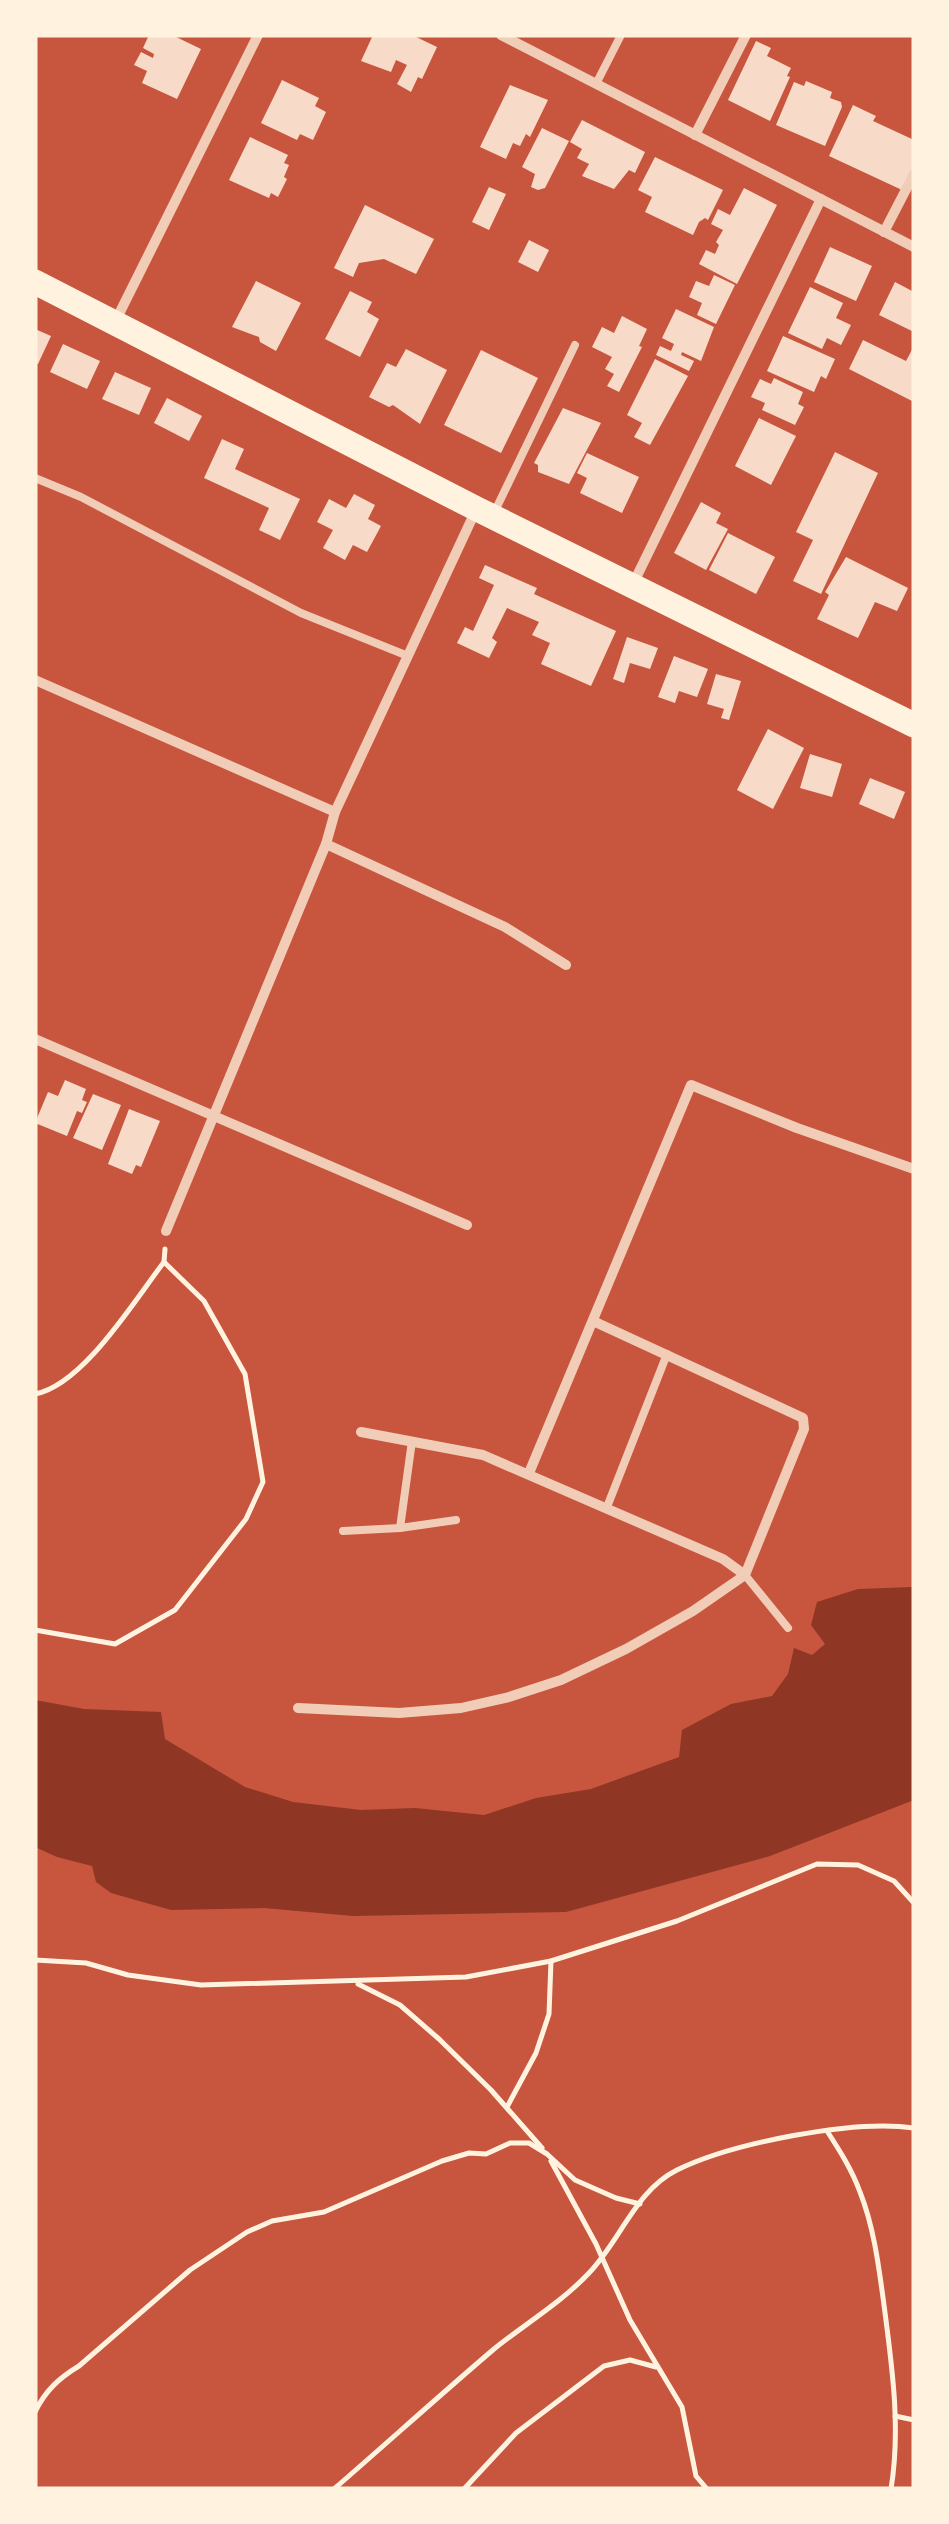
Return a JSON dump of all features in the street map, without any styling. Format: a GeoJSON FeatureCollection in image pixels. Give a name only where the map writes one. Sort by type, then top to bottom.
{"type":"FeatureCollection","features":[{"type":"Feature","properties":{"kind":"main road"},"geometry":{"type":"LineString","coordinates":[[35,282],[484,513],[914,725]]}},
{"type":"Feature","properties":{"kind":"street"},"geometry":{"type":"LineString","coordinates":[[115,321],[258,35]]}},
{"type":"Feature","properties":{"kind":"street"},"geometry":{"type":"LineString","coordinates":[[501,35],[914,248]]}},
{"type":"Feature","properties":{"kind":"street"},"geometry":{"type":"LineString","coordinates":[[695,135],[746,35]]}},
{"type":"Feature","properties":{"kind":"street"},"geometry":{"type":"LineString","coordinates":[[884,232],[914,174]]}},
{"type":"Feature","properties":{"kind":"street"},"geometry":{"type":"LineString","coordinates":[[633,586],[821,199]]}},
{"type":"Feature","properties":{"kind":"street"},"geometry":{"type":"LineString","coordinates":[[166,1231],[326,844],[334,812],[408,656],[484,513]]}},
{"type":"Feature","properties":{"kind":"street"},"geometry":{"type":"LineString","coordinates":[[35,680],[334,812]]}},
{"type":"Feature","properties":{"kind":"street"},"geometry":{"type":"LineString","coordinates":[[326,844],[505,928],[566,964]]}},
{"type":"Feature","properties":{"kind":"street"},"geometry":{"type":"LineString","coordinates":[[35,1039],[467,1225]]}},
{"type":"Feature","properties":{"kind":"street"},"geometry":{"type":"LineString","coordinates":[[529,1473],[692,1085],[797,1128],[914,1168]]}},
{"type":"Feature","properties":{"kind":"street"},"geometry":{"type":"LineString","coordinates":[[298,1708],[400,1713],[461,1708],[508,1697],[560,1680],[626,1649],[744,1576],[804,1429],[803,1418],[593,1320]]}},
{"type":"Feature","properties":{"kind":"street"},"geometry":{"type":"LineString","coordinates":[[360,1432],[483,1455],[723,1559],[744,1576]]}},
{"type":"Feature","properties":{"kind":"lane"},"geometry":{"type":"LineString","coordinates":[[596,84],[621,35]]}},
{"type":"Feature","properties":{"kind":"lane"},"geometry":{"type":"LineString","coordinates":[[484,513],[574,345]]}},
{"type":"Feature","properties":{"kind":"lane"},"geometry":{"type":"LineString","coordinates":[[35,478],[81,496],[301,613],[408,656]]}},
{"type":"Feature","properties":{"kind":"lane"},"geometry":{"type":"LineString","coordinates":[[607,1507],[668,1354]]}},
{"type":"Feature","properties":{"kind":"lane"},"geometry":{"type":"LineString","coordinates":[[400,1528],[412,1441]]}},
{"type":"Feature","properties":{"kind":"lane"},"geometry":{"type":"LineString","coordinates":[[343,1531],[456,1520]]}},
{"type":"Feature","properties":{"kind":"lane"},"geometry":{"type":"LineString","coordinates":[[744,1576],[788,1628]]}},
{"type":"Feature","properties":{"kind":"path"},"geometry":{"type":"LineString","coordinates":[[35,1394],[53,1390],[80,1369],[164,1262],[166,1231]]}},
{"type":"Feature","properties":{"kind":"path"},"geometry":{"type":"LineString","coordinates":[[35,1630],[115,1644],[175,1610],[246,1519],[263,1482],[245,1374],[204,1301],[164,1262]]}},
{"type":"Feature","properties":{"kind":"path"},"geometry":{"type":"LineString","coordinates":[[35,1960],[86,1964],[128,1975],[201,1985],[466,1976],[551,1961],[677,1922],[817,1864],[858,1864],[894,1880],[914,1903]]}},
{"type":"Feature","properties":{"kind":"path"},"geometry":{"type":"LineString","coordinates":[[507,2107],[536,2053],[549,2014],[551,1961]]}},
{"type":"Feature","properties":{"kind":"path"},"geometry":{"type":"LineString","coordinates":[[356,1982],[400,2005],[507,2107],[575,2180],[640,2204]]}},
{"type":"Feature","properties":{"kind":"path"},"geometry":{"type":"LineString","coordinates":[[334,2489],[588,2274],[649,2190],[676,2170],[763,2142],[827,2131],[894,2125],[914,2128]]}},
{"type":"Feature","properties":{"kind":"path"},"geometry":{"type":"LineString","coordinates":[[827,2131],[846,2158],[862,2196],[879,2269],[896,2416],[896,2459],[890,2489]]}},
{"type":"Feature","properties":{"kind":"path"},"geometry":{"type":"LineString","coordinates":[[35,2412],[64,2376],[119,2334],[190,2270],[247,2232],[272,2221],[324,2212],[415,2170],[469,2153],[486,2154],[510,2143],[528,2143],[547,2154],[656,2368],[682,2408],[696,2476],[707,2489]]}},
{"type":"Feature","properties":{"kind":"path"},"geometry":{"type":"LineString","coordinates":[[464,2489],[516,2434],[604,2366],[630,2360],[656,2368]]}},
{"type":"Feature","properties":{"kind":"path"},"geometry":{"type":"LineString","coordinates":[[896,2416],[914,2420]]}},
{"type":"Feature","properties":{"kind":"shaded area"},"geometry":{"type":"Polygon","coordinates":[[[914,1581],[914,1800],[770,1856],[566,1912],[353,1916],[264,1908],[171,1910],[111,1893],[96,1882],[92,1866],[35,1847],[35,1700],[84,1709],[161,1712],[165,1739],[245,1787],[293,1802],[361,1810],[415,1808],[484,1815],[536,1798],[591,1789],[679,1757],[682,1730],[731,1704],[772,1696],[788,1674],[794,1648],[812,1655],[825,1644],[811,1625],[817,1602],[858,1589],[912,1587],[914,1581]]]}},
{"type":"Feature","properties":{"kind":"building"},"geometry":{"type":"Polygon","coordinates":[[[149,35],[172,35],[201,49],[177,99],[142,83],[147,71],[134,65],[141,52],[153,58],[154,54],[143,48],[149,35]]]}},
{"type":"Feature","properties":{"kind":"building"},"geometry":{"type":"Polygon","coordinates":[[[373,35],[412,35],[437,47],[422,79],[418,77],[411,92],[397,84],[407,65],[396,60],[391,72],[361,61],[373,35]]]}},
{"type":"Feature","properties":{"kind":"building"},"geometry":{"type":"Polygon","coordinates":[[[756,41],[771,48],[767,56],[791,68],[770,121],[728,100],[756,41]]]}},
{"type":"Feature","properties":{"kind":"building"},"geometry":{"type":"Polygon","coordinates":[[[282,80],[319,98],[315,106],[326,112],[313,140],[300,134],[297,140],[261,123],[282,80]]]}},
{"type":"Feature","properties":{"kind":"building"},"geometry":{"type":"Polygon","coordinates":[[[806,81],[832,92],[830,98],[841,102],[825,146],[776,125],[794,82],[804,86],[806,81]]]}},
{"type":"Feature","properties":{"kind":"building"},"geometry":{"type":"Polygon","coordinates":[[[510,85],[548,100],[530,137],[526,134],[520,146],[513,143],[506,159],[480,147],[510,85]]]}},
{"type":"Feature","properties":{"kind":"building"},"geometry":{"type":"Polygon","coordinates":[[[853,105],[876,116],[873,121],[914,140],[914,166],[902,190],[829,156],[853,105]]]}},
{"type":"Feature","properties":{"kind":"building"},"geometry":{"type":"Polygon","coordinates":[[[582,120],[645,152],[635,173],[629,170],[614,189],[582,176],[589,164],[577,158],[582,149],[570,142],[582,120]]]}},
{"type":"Feature","properties":{"kind":"building"},"geometry":{"type":"Polygon","coordinates":[[[542,128],[569,141],[545,188],[538,190],[531,187],[535,174],[522,167],[542,128]]]}},
{"type":"Feature","properties":{"kind":"building"},"geometry":{"type":"Polygon","coordinates":[[[250,137],[288,155],[284,163],[289,165],[284,177],[287,179],[278,197],[271,193],[269,198],[229,180],[250,137]]]}},
{"type":"Feature","properties":{"kind":"building"},"geometry":{"type":"Polygon","coordinates":[[[655,157],[723,190],[708,220],[699,222],[693,235],[645,212],[652,197],[638,190],[655,157]]]}},
{"type":"Feature","properties":{"kind":"building"},"geometry":{"type":"Polygon","coordinates":[[[489,187],[506,194],[489,230],[472,222],[489,187]]]}},
{"type":"Feature","properties":{"kind":"building"},"geometry":{"type":"Polygon","coordinates":[[[744,188],[777,205],[737,284],[699,264],[706,250],[715,254],[719,245],[716,242],[723,230],[711,224],[718,209],[730,215],[744,188]]]}},
{"type":"Feature","properties":{"kind":"building"},"geometry":{"type":"Polygon","coordinates":[[[365,205],[434,239],[416,274],[384,259],[359,263],[353,277],[334,268],[365,205]]]}},
{"type":"Feature","properties":{"kind":"building"},"geometry":{"type":"Polygon","coordinates":[[[529,240],[549,250],[538,272],[518,262],[529,240]]]}},
{"type":"Feature","properties":{"kind":"building"},"geometry":{"type":"Polygon","coordinates":[[[830,247],[872,266],[856,301],[814,282],[830,247]]]}},
{"type":"Feature","properties":{"kind":"building"},"geometry":{"type":"Polygon","coordinates":[[[714,275],[735,285],[716,324],[697,315],[702,303],[689,297],[696,281],[709,286],[714,275]]]}},
{"type":"Feature","properties":{"kind":"building"},"geometry":{"type":"Polygon","coordinates":[[[256,281],[301,303],[276,351],[260,342],[259,337],[232,327],[256,281]]]}},
{"type":"Feature","properties":{"kind":"building"},"geometry":{"type":"Polygon","coordinates":[[[895,282],[914,292],[914,332],[879,315],[895,282]]]}},
{"type":"Feature","properties":{"kind":"building"},"geometry":{"type":"Polygon","coordinates":[[[810,287],[843,303],[836,318],[851,325],[841,345],[827,338],[822,349],[788,333],[810,287]]]}},
{"type":"Feature","properties":{"kind":"building"},"geometry":{"type":"Polygon","coordinates":[[[350,291],[372,302],[367,312],[379,319],[360,357],[325,339],[350,291]]]}},
{"type":"Feature","properties":{"kind":"building"},"geometry":{"type":"Polygon","coordinates":[[[676,309],[714,327],[701,361],[682,352],[694,361],[689,371],[656,355],[660,346],[671,351],[674,344],[662,338],[676,309]]]}},
{"type":"Feature","properties":{"kind":"building"},"geometry":{"type":"Polygon","coordinates":[[[622,316],[647,329],[619,392],[607,386],[614,374],[605,369],[612,357],[592,347],[602,327],[614,333],[622,316]]]}},
{"type":"Feature","properties":{"kind":"building"},"geometry":{"type":"Polygon","coordinates":[[[35,329],[51,336],[38,364],[35,363],[35,329]]]}},
{"type":"Feature","properties":{"kind":"building"},"geometry":{"type":"Polygon","coordinates":[[[783,336],[835,359],[826,379],[821,376],[814,392],[767,371],[783,336]]]}},
{"type":"Feature","properties":{"kind":"building"},"geometry":{"type":"Polygon","coordinates":[[[863,340],[906,361],[914,346],[914,402],[849,369],[863,340]]]}},
{"type":"Feature","properties":{"kind":"building"},"geometry":{"type":"Polygon","coordinates":[[[63,344],[100,361],[87,389],[50,372],[63,344]]]}},
{"type":"Feature","properties":{"kind":"building"},"geometry":{"type":"Polygon","coordinates":[[[406,349],[447,370],[420,424],[393,405],[389,407],[369,397],[387,363],[396,367],[406,349]]]}},
{"type":"Feature","properties":{"kind":"building"},"geometry":{"type":"Polygon","coordinates":[[[481,350],[538,378],[501,453],[444,425],[481,350]]]}},
{"type":"Feature","properties":{"kind":"building"},"geometry":{"type":"Polygon","coordinates":[[[655,359],[688,376],[650,445],[634,437],[642,423],[627,415],[655,359]]]}},
{"type":"Feature","properties":{"kind":"building"},"geometry":{"type":"Polygon","coordinates":[[[115,372],[151,388],[139,415],[102,399],[115,372]]]}},
{"type":"Feature","properties":{"kind":"building"},"geometry":{"type":"Polygon","coordinates":[[[774,378],[803,392],[798,404],[804,407],[795,425],[762,410],[765,403],[751,397],[760,379],[771,384],[774,378]]]}},
{"type":"Feature","properties":{"kind":"building"},"geometry":{"type":"Polygon","coordinates":[[[167,398],[202,416],[189,441],[154,423],[167,398]]]}},
{"type":"Feature","properties":{"kind":"building"},"geometry":{"type":"Polygon","coordinates":[[[563,408],[601,423],[569,484],[538,472],[534,463],[563,408]]]}},
{"type":"Feature","properties":{"kind":"building"},"geometry":{"type":"Polygon","coordinates":[[[759,418],[796,436],[771,485],[735,466],[759,418]]]}},
{"type":"Feature","properties":{"kind":"building"},"geometry":{"type":"Polygon","coordinates":[[[222,439],[244,449],[235,469],[300,499],[280,540],[259,530],[269,508],[204,478],[222,439]]]}},
{"type":"Feature","properties":{"kind":"building"},"geometry":{"type":"Polygon","coordinates":[[[835,452],[878,473],[821,594],[793,581],[813,540],[796,532],[835,452]]]}},
{"type":"Feature","properties":{"kind":"building"},"geometry":{"type":"Polygon","coordinates":[[[587,453],[639,477],[622,513],[580,493],[587,478],[577,473],[587,453]]]}},
{"type":"Feature","properties":{"kind":"building"},"geometry":{"type":"Polygon","coordinates":[[[354,494],[375,505],[368,519],[381,526],[367,552],[353,545],[345,560],[323,548],[333,530],[317,522],[329,499],[346,508],[354,494]]]}},
{"type":"Feature","properties":{"kind":"building"},"geometry":{"type":"Polygon","coordinates":[[[701,502],[721,513],[716,523],[728,529],[706,570],[674,553],[701,502]]]}},
{"type":"Feature","properties":{"kind":"building"},"geometry":{"type":"Polygon","coordinates":[[[728,533],[775,557],[756,594],[709,570],[728,533]]]}},
{"type":"Feature","properties":{"kind":"building"},"geometry":{"type":"Polygon","coordinates":[[[846,557],[908,588],[897,611],[875,602],[858,638],[817,619],[829,595],[825,592],[846,557]]]}},
{"type":"Feature","properties":{"kind":"building"},"geometry":{"type":"Polygon","coordinates":[[[485,565],[537,588],[534,594],[616,631],[591,686],[541,664],[550,643],[532,635],[539,622],[507,608],[492,638],[497,642],[489,658],[457,643],[465,627],[473,631],[494,585],[479,578],[485,565]]]}},
{"type":"Feature","properties":{"kind":"building"},"geometry":{"type":"Polygon","coordinates":[[[627,637],[658,648],[650,669],[630,663],[624,683],[613,679],[627,637]]]}},
{"type":"Feature","properties":{"kind":"building"},"geometry":{"type":"Polygon","coordinates":[[[674,656],[708,669],[697,697],[679,691],[675,703],[658,697],[674,656]]]}},
{"type":"Feature","properties":{"kind":"building"},"geometry":{"type":"Polygon","coordinates":[[[716,674],[741,681],[729,720],[721,718],[724,709],[707,704],[716,674]]]}},
{"type":"Feature","properties":{"kind":"building"},"geometry":{"type":"Polygon","coordinates":[[[768,729],[804,748],[773,809],[737,790],[768,729]]]}},
{"type":"Feature","properties":{"kind":"building"},"geometry":{"type":"Polygon","coordinates":[[[810,754],[842,764],[832,797],[800,788],[810,754]]]}},
{"type":"Feature","properties":{"kind":"building"},"geometry":{"type":"Polygon","coordinates":[[[870,778],[905,792],[894,819],[859,804],[870,778]]]}},
{"type":"Feature","properties":{"kind":"building"},"geometry":{"type":"Polygon","coordinates":[[[65,1080],[86,1089],[82,1100],[87,1102],[82,1113],[77,1111],[67,1136],[35,1123],[48,1092],[58,1096],[65,1080]]]}},
{"type":"Feature","properties":{"kind":"building"},"geometry":{"type":"Polygon","coordinates":[[[93,1094],[121,1105],[102,1150],[73,1138],[93,1094]]]}},
{"type":"Feature","properties":{"kind":"building"},"geometry":{"type":"Polygon","coordinates":[[[129,1109],[160,1121],[141,1167],[136,1165],[132,1174],[108,1164],[129,1109]]]}}]}
